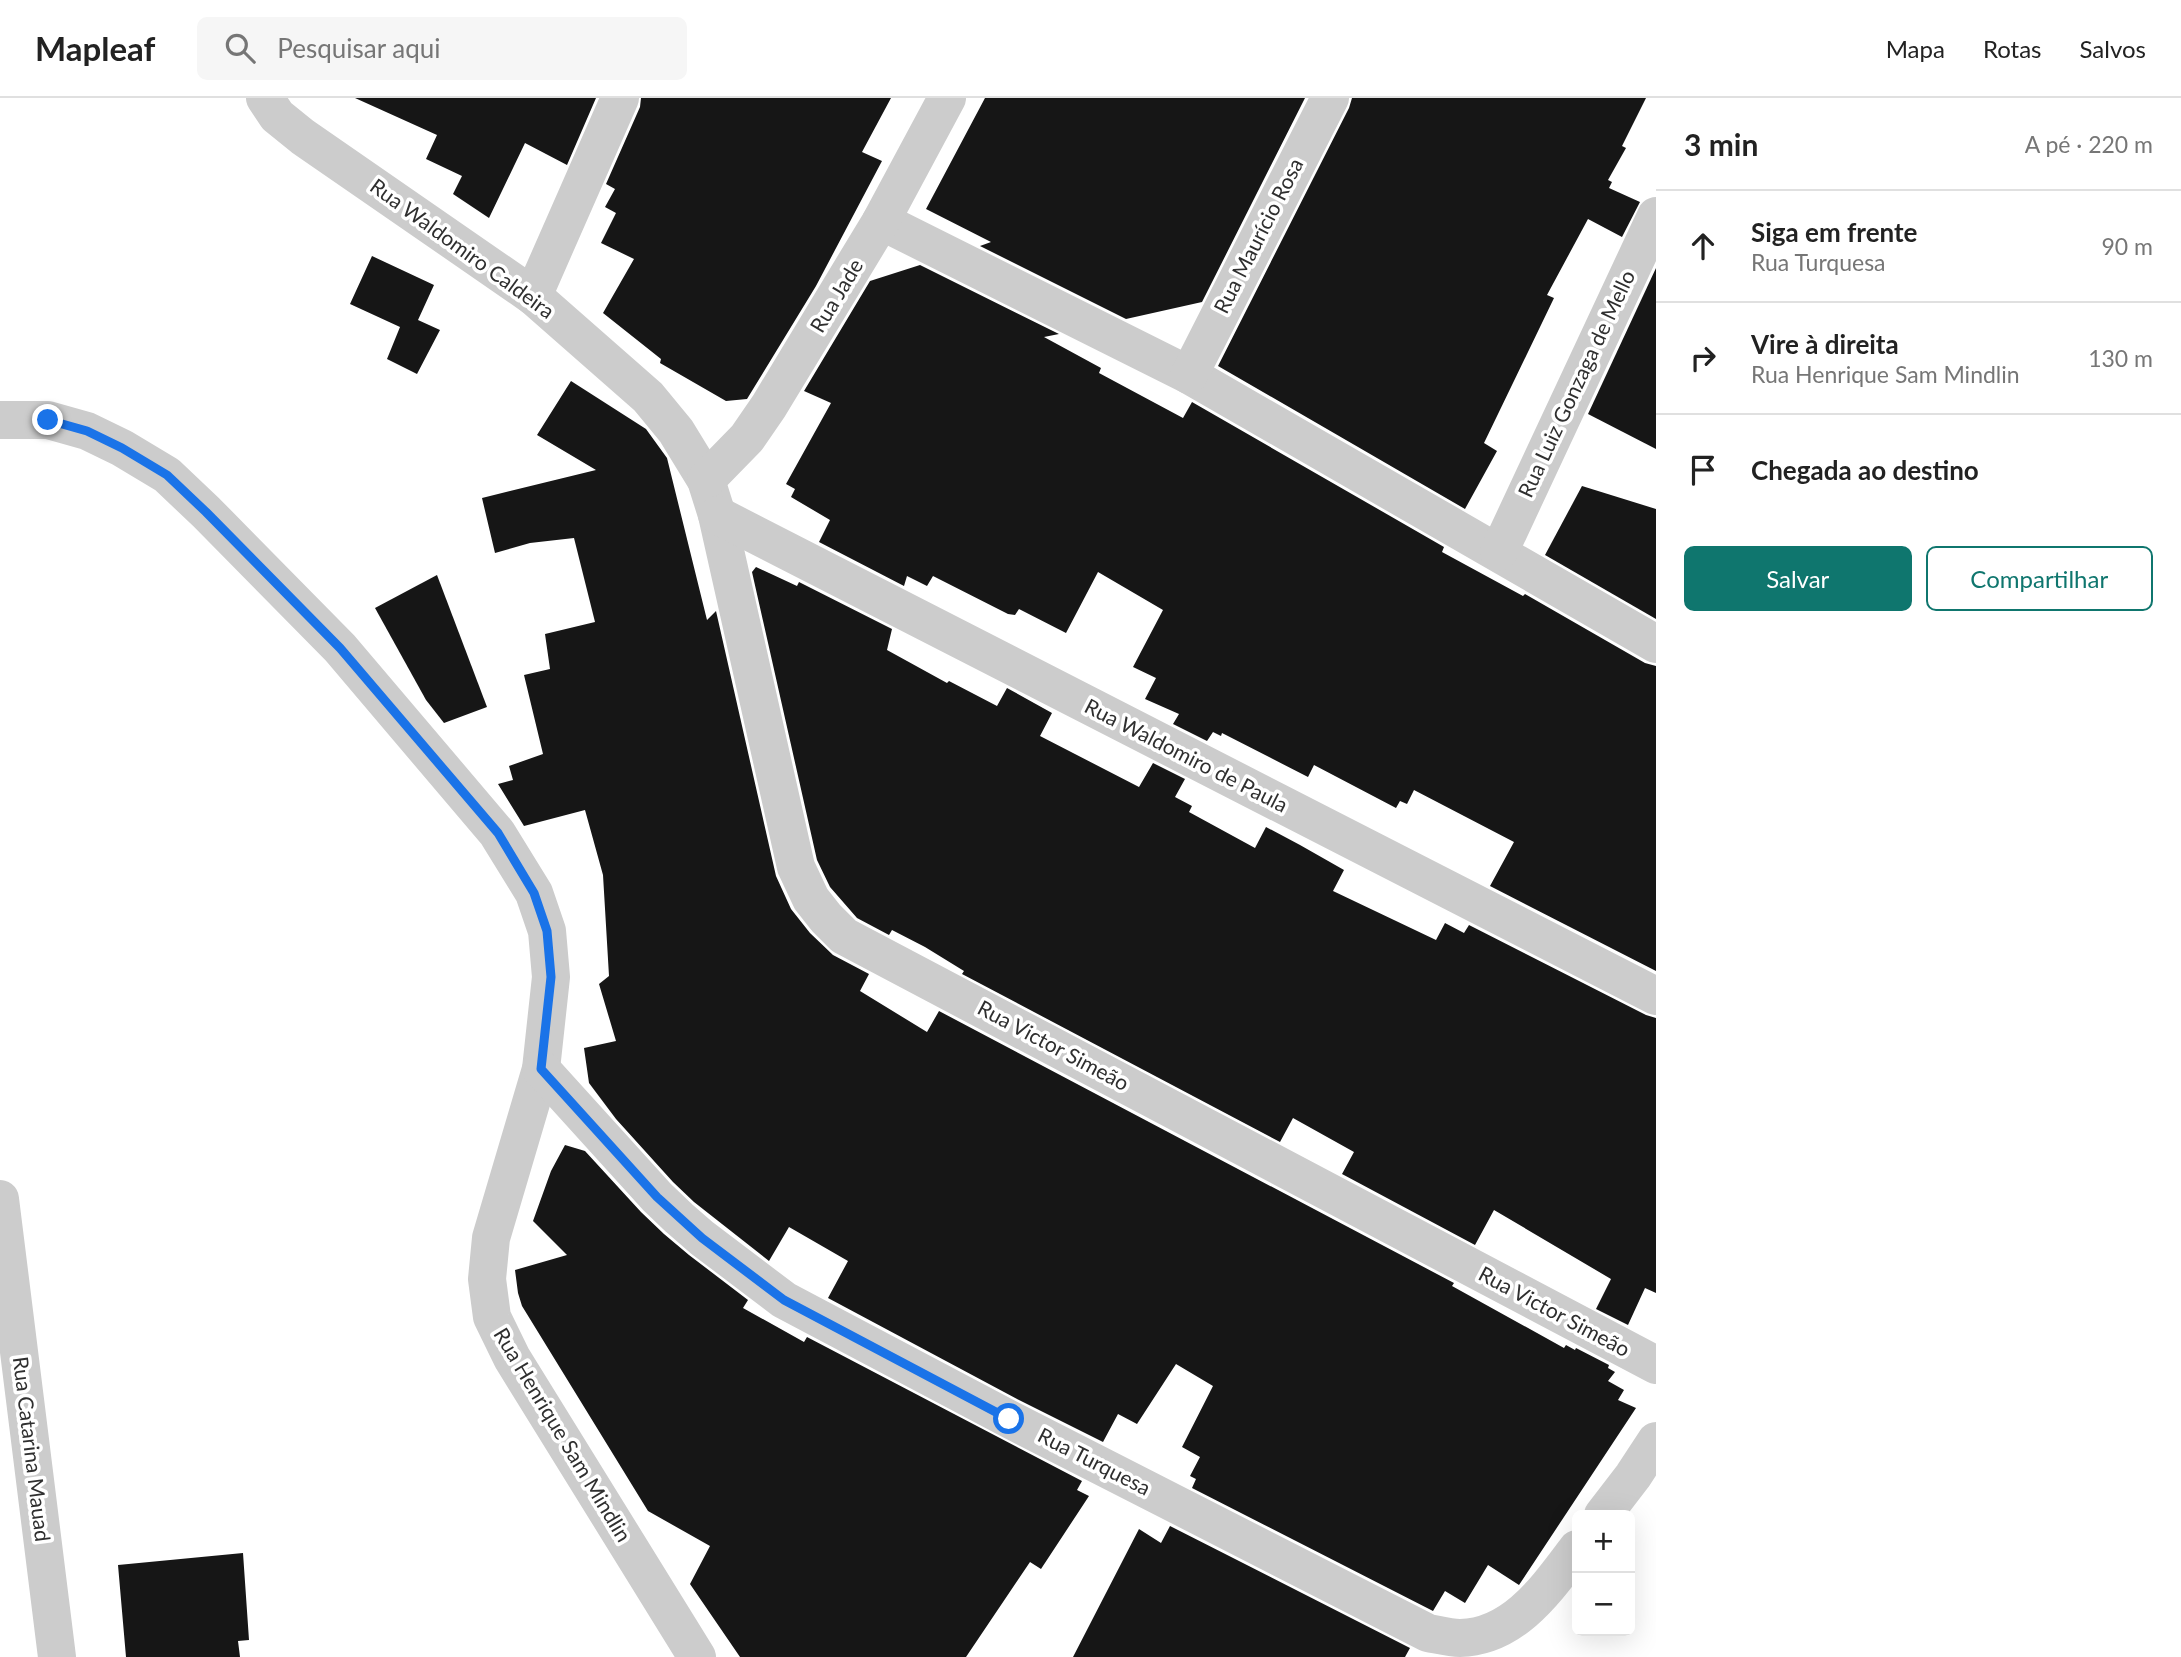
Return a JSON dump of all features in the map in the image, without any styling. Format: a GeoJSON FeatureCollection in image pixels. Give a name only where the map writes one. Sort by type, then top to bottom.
{"type":"FeatureCollection","features":[{"type":"Feature","properties":{"kind":"street","name":"Rua Waldomiro Caldeira"},"geometry":{"type":"LineString","coordinates":[[265,98],[277,116],[303,138],[533,296],[648,397],[676,431],[712,497]]}},
{"type":"Feature","properties":{"kind":"street"},"geometry":{"type":"LineString","coordinates":[[533,296],[620,98]]}},
{"type":"Feature","properties":{"kind":"street","name":"Rua Jade"},"geometry":{"type":"LineString","coordinates":[[712,497],[881,221],[947,98]]}},
{"type":"Feature","properties":{"kind":"street","name":"Rua Maurício Rosa"},"geometry":{"type":"LineString","coordinates":[[1189,375],[1330,98]]}},
{"type":"Feature","properties":{"kind":"street","name":"Rua Luiz Gonzaga de Mello"},"geometry":{"type":"LineString","coordinates":[[1499,552],[1656,216]]}},
{"type":"Feature","properties":{"kind":"street"},"geometry":{"type":"LineString","coordinates":[[881,221],[1189,375],[1656,644]]}},
{"type":"Feature","properties":{"kind":"street","name":"Rua Henrique Sam Mindlin"},"geometry":{"type":"LineString","coordinates":[[0,420],[48,420],[87,431],[167,475],[340,648],[498,833],[534,893],[547,931],[551,977],[541,1069],[491,1238],[487,1279],[492,1317],[512,1358],[697,1657]]}},
{"type":"Feature","properties":{"kind":"street","name":"Rua Waldomiro de Paula"},"geometry":{"type":"LineString","coordinates":[[712,497],[1656,996]]}},
{"type":"Feature","properties":{"kind":"street","name":"Rua Victor Simeão"},"geometry":{"type":"LineString","coordinates":[[712,497],[796,867],[811,899],[845,936],[1656,1366]]}},
{"type":"Feature","properties":{"kind":"street","name":"Rua Turquesa"},"geometry":{"type":"LineString","coordinates":[[541,1069],[679,1218],[784,1300],[1009,1419],[1428,1633],[1461,1638],[1488,1632],[1514,1620],[1532,1605],[1572,1555]]}},
{"type":"Feature","properties":{"kind":"street","name":"Rua Catarina Mauad"},"geometry":{"type":"LineString","coordinates":[[0,1199],[57,1657]]}},
{"type":"Feature","properties":{"kind":"street"},"geometry":{"type":"LineString","coordinates":[[1607,1510],[1656,1441]]}},
{"type":"Feature","properties":{"kind":"building"},"geometry":{"type":"Polygon","coordinates":[[[355,98],[596,98],[567,165],[525,143],[489,218],[453,194],[462,176],[426,159],[437,135],[355,98]]]}},
{"type":"Feature","properties":{"kind":"building"},"geometry":{"type":"Polygon","coordinates":[[[641,98],[891,98],[862,152],[882,161],[816,286],[747,399],[726,401],[660,363],[661,359],[603,313],[634,259],[601,243],[616,213],[605,207],[615,189],[606,184],[640,107],[641,98]]]}},
{"type":"Feature","properties":{"kind":"building"},"geometry":{"type":"Polygon","coordinates":[[[985,98],[1305,98],[1202,302],[1126,319],[980,246],[991,242],[926,209],[985,98]]]}},
{"type":"Feature","properties":{"kind":"building"},"geometry":{"type":"Polygon","coordinates":[[[1352,98],[1646,98],[1622,146],[1626,148],[1608,180],[1612,182],[1609,188],[1640,202],[1622,237],[1588,219],[1547,295],[1554,298],[1484,443],[1497,451],[1465,509],[1218,366],[1352,98]]]}},
{"type":"Feature","properties":{"kind":"building"},"geometry":{"type":"Polygon","coordinates":[[[372,256],[434,285],[418,320],[440,330],[417,374],[387,359],[400,327],[350,304],[372,256]]]}},
{"type":"Feature","properties":{"kind":"building"},"geometry":{"type":"Polygon","coordinates":[[[920,265],[1059,334],[1044,337],[1101,368],[1099,373],[1183,418],[1192,402],[1444,547],[1442,552],[1523,596],[1525,594],[1645,663],[1656,666],[1656,971],[1490,886],[1514,842],[1414,790],[1407,804],[1400,801],[1396,808],[1314,765],[1308,777],[1222,733],[1221,736],[1213,732],[1207,741],[1173,724],[1179,714],[1145,699],[1156,678],[1133,667],[1163,610],[1098,572],[1066,633],[1019,609],[1015,615],[1008,614],[933,576],[927,586],[907,576],[904,586],[819,542],[830,520],[791,497],[795,489],[786,484],[831,403],[804,391],[870,281],[920,265]]]}},
{"type":"Feature","properties":{"kind":"building"},"geometry":{"type":"Polygon","coordinates":[[[1656,268],[1656,449],[1588,414],[1656,268]]]}},
{"type":"Feature","properties":{"kind":"building"},"geometry":{"type":"Polygon","coordinates":[[[571,381],[646,429],[667,458],[707,620],[716,611],[776,876],[791,909],[810,933],[833,955],[869,974],[860,991],[927,1032],[939,1011],[1454,1283],[1452,1286],[1564,1348],[1566,1345],[1575,1350],[1576,1348],[1609,1365],[1608,1368],[1615,1372],[1608,1381],[1624,1390],[1618,1400],[1636,1408],[1519,1585],[1488,1565],[1465,1603],[1445,1591],[1433,1611],[1192,1488],[1196,1479],[1190,1476],[1200,1457],[1182,1447],[1213,1386],[1176,1364],[1137,1424],[1118,1414],[1103,1442],[1019,1400],[828,1298],[848,1261],[789,1227],[769,1261],[694,1202],[616,1119],[589,1083],[584,1048],[616,1041],[599,984],[609,976],[603,875],[585,810],[524,826],[498,784],[513,780],[509,766],[543,754],[524,675],[550,669],[545,634],[595,622],[574,538],[530,543],[495,553],[482,498],[596,470],[537,435],[571,381]]]}},
{"type":"Feature","properties":{"kind":"building"},"geometry":{"type":"Polygon","coordinates":[[[1582,486],[1656,509],[1656,619],[1545,555],[1582,486]]]}},
{"type":"Feature","properties":{"kind":"building"},"geometry":{"type":"Polygon","coordinates":[[[756,567],[797,586],[799,582],[892,629],[887,650],[947,683],[949,681],[997,706],[1007,688],[1052,713],[1040,736],[1139,787],[1153,763],[1185,779],[1175,797],[1192,806],[1189,812],[1255,848],[1266,827],[1300,845],[1344,870],[1333,891],[1436,940],[1445,923],[1464,933],[1469,925],[1656,1018],[1656,1293],[1645,1288],[1628,1325],[1596,1309],[1611,1279],[1494,1210],[1475,1245],[1342,1174],[1354,1152],[1293,1118],[1280,1142],[962,974],[964,971],[925,947],[892,930],[889,935],[857,918],[830,887],[817,860],[752,572],[756,567]]]}},
{"type":"Feature","properties":{"kind":"building"},"geometry":{"type":"Polygon","coordinates":[[[437,575],[487,707],[444,723],[426,700],[375,608],[437,575]]]}},
{"type":"Feature","properties":{"kind":"building"},"geometry":{"type":"Polygon","coordinates":[[[565,1145],[585,1151],[664,1234],[748,1300],[743,1308],[804,1342],[807,1337],[1082,1481],[1077,1490],[1089,1496],[1041,1569],[1030,1562],[966,1657],[740,1657],[690,1584],[710,1546],[648,1511],[522,1306],[515,1270],[567,1255],[533,1221],[551,1171],[565,1145]]]}},
{"type":"Feature","properties":{"kind":"building"},"geometry":{"type":"Polygon","coordinates":[[[1170,1526],[1410,1648],[1405,1657],[1073,1657],[1139,1529],[1161,1543],[1170,1526]]]}},
{"type":"Feature","properties":{"kind":"building"},"geometry":{"type":"Polygon","coordinates":[[[243,1553],[249,1640],[238,1641],[240,1657],[126,1657],[118,1565],[243,1553]]]}},
{"type":"Feature","properties":{"kind":"route"},"geometry":{"type":"LineString","coordinates":[[48,420],[87,431],[167,475],[340,648],[498,833],[534,893],[547,931],[551,977],[541,1069],[657,1197],[702,1238],[784,1300],[1009,1419]]}}]}
